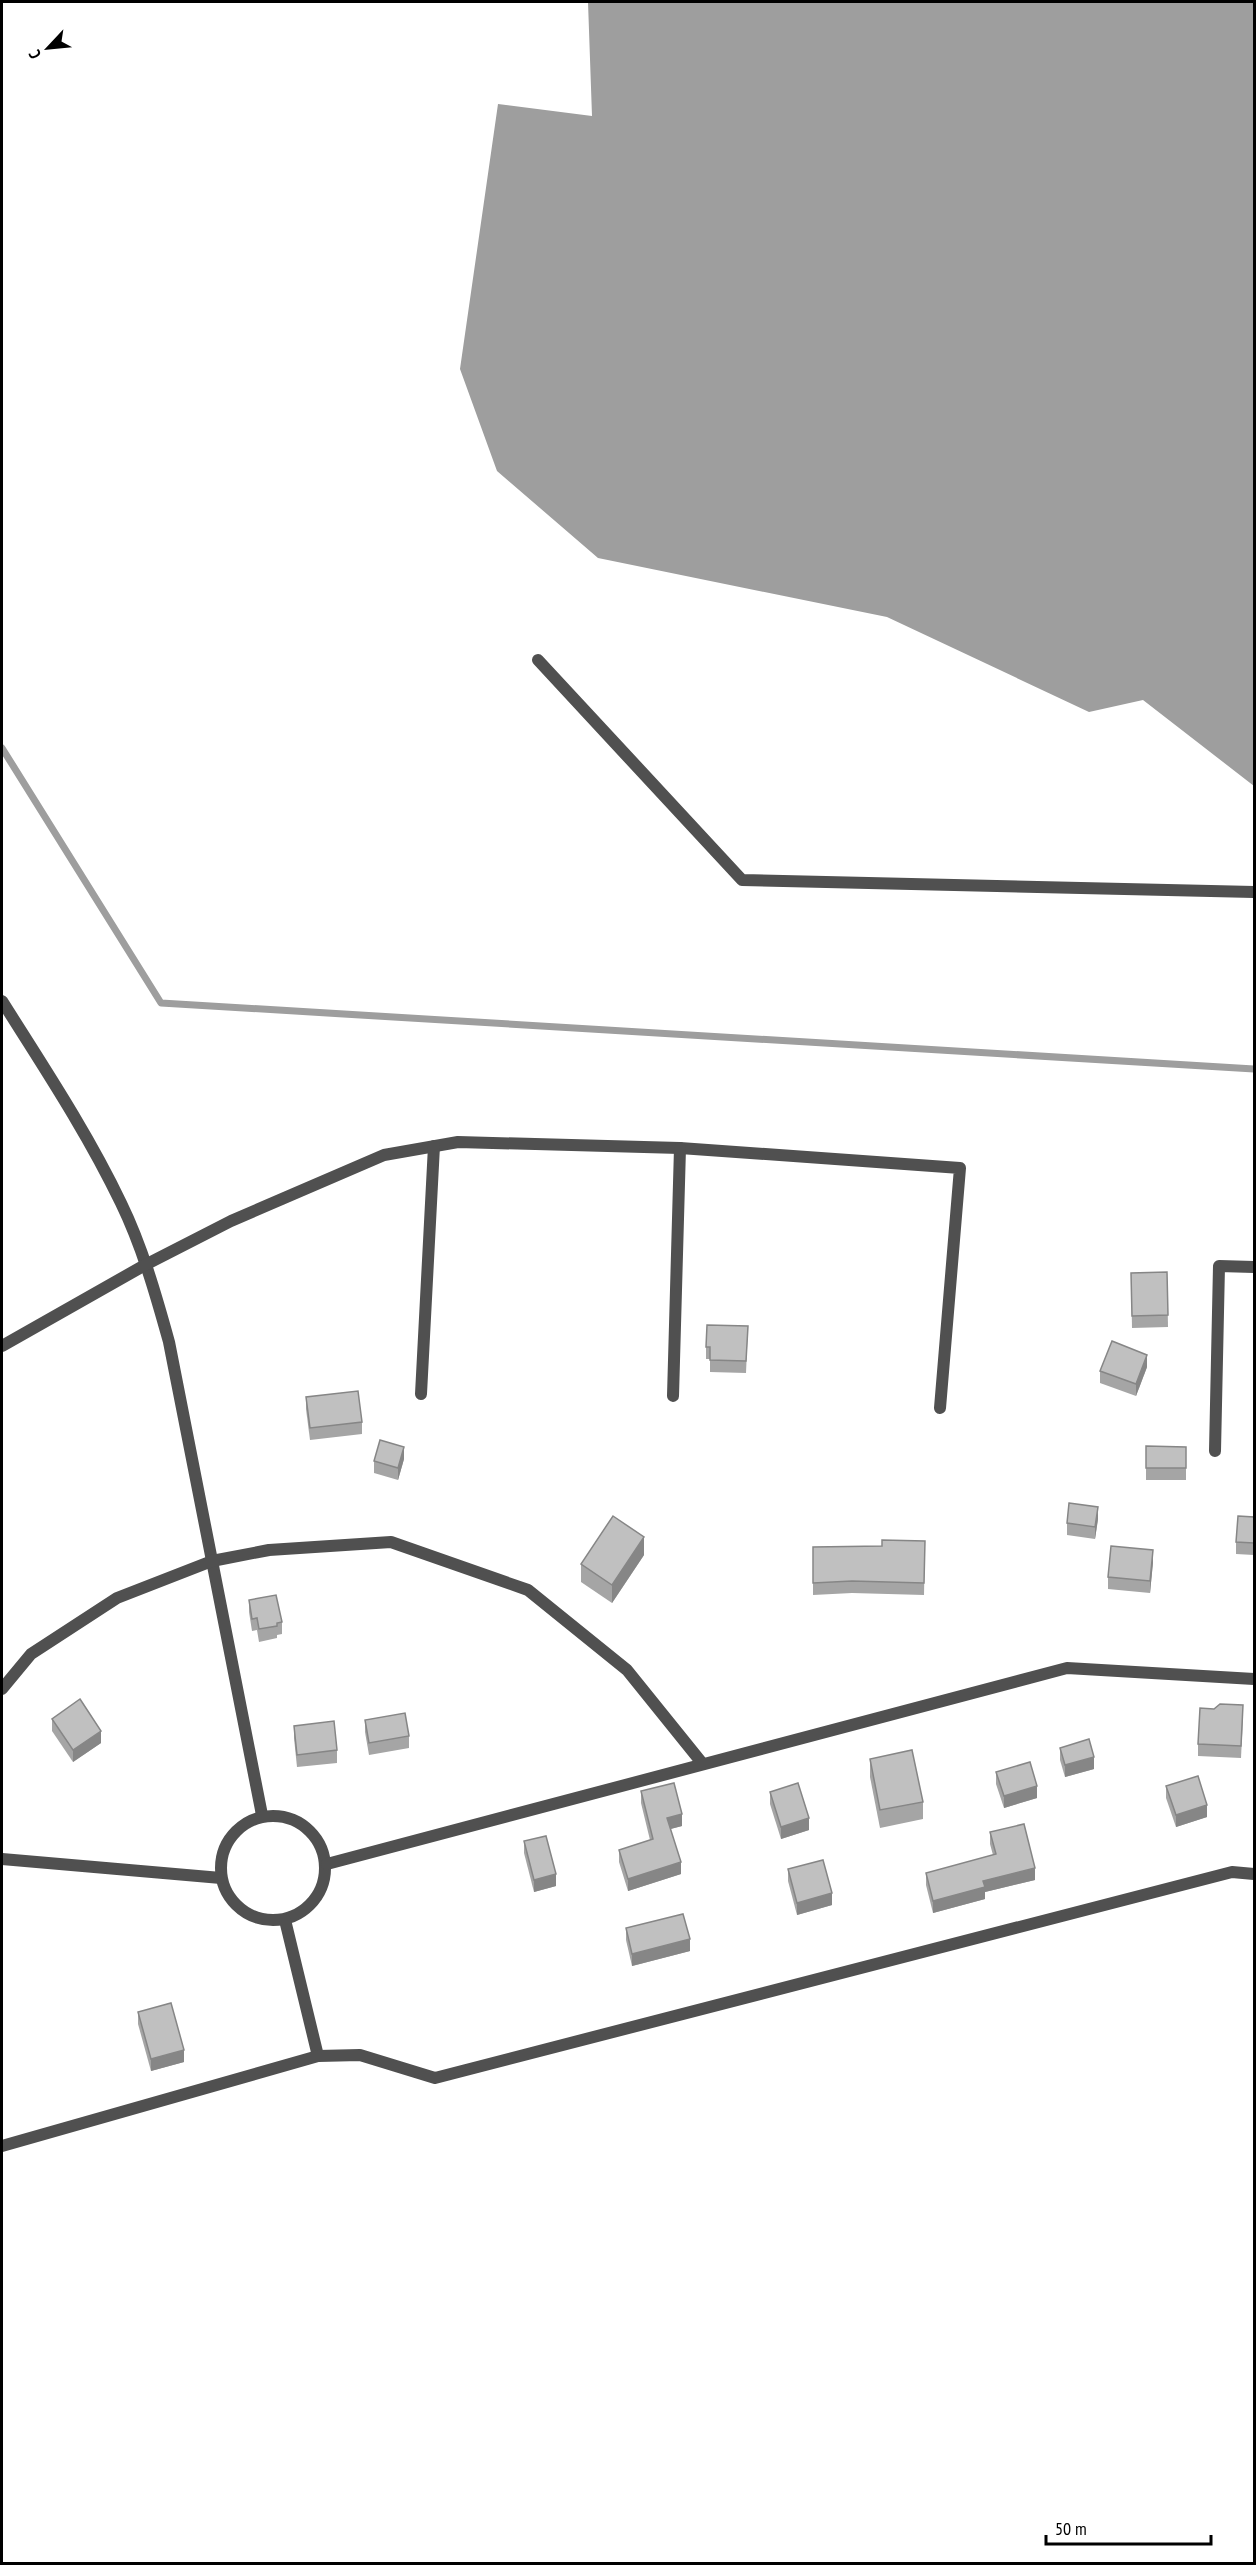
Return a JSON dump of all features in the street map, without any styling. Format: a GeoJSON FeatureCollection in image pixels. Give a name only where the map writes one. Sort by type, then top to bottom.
{"type":"FeatureCollection","features":[{"type":"Feature","properties":{"kind":"street"},"geometry":{"type":"LineString","coordinates":[[538,660],[742,880],[1254,892]]}},
{"type":"Feature","properties":{"kind":"street"},"geometry":{"type":"LineString","coordinates":[[2,1001],[55,1085],[122,1203],[145,1264],[169,1342],[262,1815]]}},
{"type":"Feature","properties":{"kind":"street"},"geometry":{"type":"LineString","coordinates":[[2,1346],[145,1264],[231,1221],[384,1155],[458,1142],[680,1148],[960,1168],[940,1408]]}},
{"type":"Feature","properties":{"kind":"street"},"geometry":{"type":"LineString","coordinates":[[421,1394],[434,1146]]}},
{"type":"Feature","properties":{"kind":"street"},"geometry":{"type":"LineString","coordinates":[[673,1396],[680,1148]]}},
{"type":"Feature","properties":{"kind":"street"},"geometry":{"type":"LineString","coordinates":[[1215,1451],[1219,1266],[1254,1267]]}},
{"type":"Feature","properties":{"kind":"street"},"geometry":{"type":"LineString","coordinates":[[2,1689],[31,1654],[117,1598],[212,1560],[268,1550],[391,1542],[528,1590],[627,1670],[702,1763]]}},
{"type":"Feature","properties":{"kind":"street"},"geometry":{"type":"LineString","coordinates":[[327,1864],[1067,1668],[1254,1679]]}},
{"type":"Feature","properties":{"kind":"street"},"geometry":{"type":"LineString","coordinates":[[262,1815],[292,1818],[316,1836],[327,1864],[316,1900],[285,1920],[256,1918],[233,1903],[221,1878],[223,1850],[238,1828],[262,1815]]}},
{"type":"Feature","properties":{"kind":"street"},"geometry":{"type":"LineString","coordinates":[[2,1859],[221,1878]]}},
{"type":"Feature","properties":{"kind":"street"},"geometry":{"type":"LineString","coordinates":[[2,2146],[318,2056],[360,2055],[435,2078],[1232,1872],[1254,1874]]}},
{"type":"Feature","properties":{"kind":"street"},"geometry":{"type":"LineString","coordinates":[[285,1920],[318,2056]]}},
{"type":"Feature","properties":{"kind":"shaded area"},"geometry":{"type":"Polygon","coordinates":[[[588,2],[1254,2],[1254,786],[1143,700],[1089,712],[887,617],[598,558],[497,471],[460,369],[498,104],[592,116],[588,2]]]}},
{"type":"Feature","properties":{"kind":"building"},"geometry":{"type":"Polygon","coordinates":[[[1167,1272],[1168,1315],[1132,1316],[1131,1273],[1167,1272]]]}},
{"type":"Feature","properties":{"kind":"building"},"geometry":{"type":"Polygon","coordinates":[[[707,1325],[748,1326],[746,1361],[710,1360],[710,1347],[706,1347],[707,1325]]]}},
{"type":"Feature","properties":{"kind":"building"},"geometry":{"type":"Polygon","coordinates":[[[1112,1341],[1147,1355],[1136,1384],[1100,1371],[1112,1341]]]}},
{"type":"Feature","properties":{"kind":"building"},"geometry":{"type":"Polygon","coordinates":[[[358,1391],[362,1422],[310,1428],[306,1397],[358,1391]]]}},
{"type":"Feature","properties":{"kind":"building"},"geometry":{"type":"Polygon","coordinates":[[[380,1440],[404,1447],[398,1468],[374,1461],[380,1440]]]}},
{"type":"Feature","properties":{"kind":"building"},"geometry":{"type":"Polygon","coordinates":[[[1146,1446],[1186,1447],[1186,1468],[1146,1468],[1146,1446]]]}},
{"type":"Feature","properties":{"kind":"building"},"geometry":{"type":"Polygon","coordinates":[[[1069,1503],[1098,1507],[1095,1527],[1067,1523],[1069,1503]]]}},
{"type":"Feature","properties":{"kind":"building"},"geometry":{"type":"Polygon","coordinates":[[[613,1516],[644,1537],[612,1585],[581,1564],[613,1516]]]}},
{"type":"Feature","properties":{"kind":"building"},"geometry":{"type":"Polygon","coordinates":[[[1238,1516],[1254,1517],[1254,1543],[1236,1542],[1238,1516]]]}},
{"type":"Feature","properties":{"kind":"building"},"geometry":{"type":"Polygon","coordinates":[[[882,1540],[925,1541],[924,1583],[852,1581],[813,1583],[813,1547],[882,1546],[882,1540]]]}},
{"type":"Feature","properties":{"kind":"building"},"geometry":{"type":"Polygon","coordinates":[[[1111,1546],[1153,1550],[1150,1581],[1108,1577],[1111,1546]]]}},
{"type":"Feature","properties":{"kind":"building"},"geometry":{"type":"Polygon","coordinates":[[[276,1595],[282,1622],[277,1623],[277,1626],[259,1629],[257,1618],[252,1619],[249,1600],[276,1595]]]}},
{"type":"Feature","properties":{"kind":"building"},"geometry":{"type":"Polygon","coordinates":[[[80,1699],[101,1731],[73,1750],[52,1719],[80,1699]]]}},
{"type":"Feature","properties":{"kind":"building"},"geometry":{"type":"Polygon","coordinates":[[[1220,1704],[1243,1705],[1241,1746],[1198,1744],[1200,1708],[1214,1709],[1220,1704]]]}},
{"type":"Feature","properties":{"kind":"building"},"geometry":{"type":"Polygon","coordinates":[[[405,1713],[409,1736],[369,1743],[365,1720],[405,1713]]]}},
{"type":"Feature","properties":{"kind":"building"},"geometry":{"type":"Polygon","coordinates":[[[334,1721],[337,1750],[297,1755],[294,1726],[334,1721]]]}},
{"type":"Feature","properties":{"kind":"building"},"geometry":{"type":"Polygon","coordinates":[[[1089,1739],[1094,1757],[1065,1765],[1060,1748],[1089,1739]]]}},
{"type":"Feature","properties":{"kind":"building"},"geometry":{"type":"Polygon","coordinates":[[[912,1750],[923,1802],[880,1810],[870,1759],[912,1750]]]}},
{"type":"Feature","properties":{"kind":"building"},"geometry":{"type":"Polygon","coordinates":[[[1030,1762],[1037,1786],[1004,1796],[996,1772],[1030,1762]]]}},
{"type":"Feature","properties":{"kind":"building"},"geometry":{"type":"Polygon","coordinates":[[[1198,1776],[1207,1805],[1176,1815],[1166,1786],[1198,1776]]]}},
{"type":"Feature","properties":{"kind":"building"},"geometry":{"type":"Polygon","coordinates":[[[674,1783],[682,1814],[667,1818],[681,1862],[628,1879],[619,1850],[653,1839],[641,1791],[674,1783]]]}},
{"type":"Feature","properties":{"kind":"building"},"geometry":{"type":"Polygon","coordinates":[[[798,1783],[809,1818],[781,1827],[770,1792],[798,1783]]]}},
{"type":"Feature","properties":{"kind":"building"},"geometry":{"type":"Polygon","coordinates":[[[1024,1824],[1035,1868],[983,1881],[985,1887],[933,1901],[926,1873],[996,1854],[990,1832],[1024,1824]]]}},
{"type":"Feature","properties":{"kind":"building"},"geometry":{"type":"Polygon","coordinates":[[[546,1836],[556,1874],[534,1880],[524,1841],[546,1836]]]}},
{"type":"Feature","properties":{"kind":"building"},"geometry":{"type":"Polygon","coordinates":[[[823,1860],[832,1893],[797,1903],[788,1869],[823,1860]]]}},
{"type":"Feature","properties":{"kind":"building"},"geometry":{"type":"Polygon","coordinates":[[[683,1914],[690,1939],[632,1954],[626,1928],[683,1914]]]}},
{"type":"Feature","properties":{"kind":"building"},"geometry":{"type":"Polygon","coordinates":[[[171,2003],[184,2050],[151,2059],[138,2012],[171,2003]]]}},
{"type":"Feature","properties":{"kind":"waterway"},"geometry":{"type":"LineString","coordinates":[[2,748],[161,1003],[1254,1069]]}}]}
